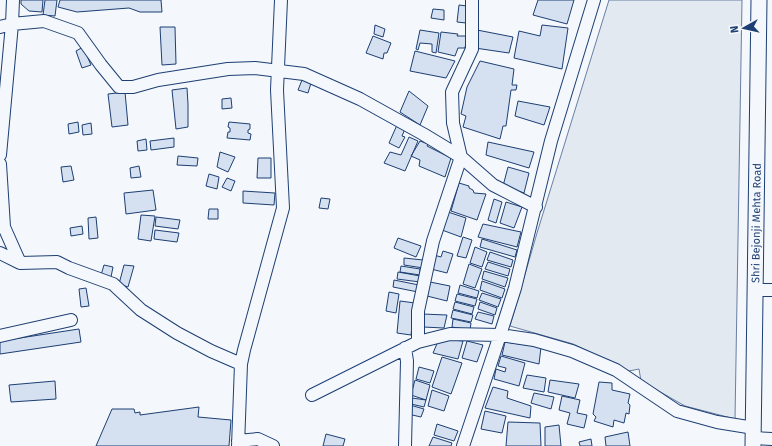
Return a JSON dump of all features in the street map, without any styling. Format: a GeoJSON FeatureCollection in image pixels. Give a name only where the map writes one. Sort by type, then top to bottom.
{"type":"FeatureCollection","features":[{"type":"Feature","properties":{"kind":"main road","name":"Shri Bejonji Mehta Road"},"geometry":{"type":"LineString","coordinates":[[753,437],[759,0]]}},
{"type":"Feature","properties":{"kind":"street"},"geometry":{"type":"LineString","coordinates":[[0,155],[13,0]]}},
{"type":"Feature","properties":{"kind":"street"},"geometry":{"type":"LineString","coordinates":[[273,446],[258,439],[238,443],[241,364],[283,208],[277,90],[281,0]]}},
{"type":"Feature","properties":{"kind":"street"},"geometry":{"type":"LineString","coordinates":[[418,342],[418,311],[433,241],[461,157],[453,122],[452,92],[472,49],[472,0]]}},
{"type":"Feature","properties":{"kind":"street"},"geometry":{"type":"LineString","coordinates":[[462,446],[515,288],[551,141],[594,0]]}},
{"type":"Feature","properties":{"kind":"street"},"geometry":{"type":"LineString","coordinates":[[0,27],[12,24],[44,21],[78,32],[101,65],[119,86],[133,87],[158,80],[228,69],[255,68],[304,74],[353,96],[424,134],[461,157],[493,185],[536,206]]}},
{"type":"Feature","properties":{"kind":"street"},"geometry":{"type":"LineString","coordinates":[[0,164],[4,227],[20,263]]}},
{"type":"Feature","properties":{"kind":"street"},"geometry":{"type":"LineString","coordinates":[[0,253],[20,263],[57,262],[113,284],[141,310],[177,333],[211,351],[241,364]]}},
{"type":"Feature","properties":{"kind":"street"},"geometry":{"type":"LineString","coordinates":[[755,290],[772,290]]}},
{"type":"Feature","properties":{"kind":"street"},"geometry":{"type":"LineString","coordinates":[[0,336],[71,320]]}},
{"type":"Feature","properties":{"kind":"street"},"geometry":{"type":"LineString","coordinates":[[312,395],[418,342],[450,334],[500,335],[534,340],[572,351],[616,370],[677,411],[717,422],[753,437],[772,439]]}},
{"type":"Feature","properties":{"kind":"street"},"geometry":{"type":"LineString","coordinates":[[405,348],[407,361],[405,446]]}},
{"type":"Feature","properties":{"kind":"shaded area"},"geometry":{"type":"Polygon","coordinates":[[[609,0],[742,0],[735,419],[685,406],[641,381],[639,369],[629,371],[573,344],[510,326],[609,0]]]}},
{"type":"Feature","properties":{"kind":"building"},"geometry":{"type":"Polygon","coordinates":[[[21,0],[43,0],[42,12],[29,11],[21,4],[21,0]]]}},
{"type":"Feature","properties":{"kind":"building"},"geometry":{"type":"Polygon","coordinates":[[[45,0],[57,0],[55,16],[43,15],[45,0]]]}},
{"type":"Feature","properties":{"kind":"building"},"geometry":{"type":"Polygon","coordinates":[[[60,0],[161,0],[162,12],[140,12],[129,8],[77,12],[58,7],[60,0]]]}},
{"type":"Feature","properties":{"kind":"building"},"geometry":{"type":"Polygon","coordinates":[[[538,0],[574,0],[567,24],[533,15],[538,0]]]}},
{"type":"Feature","properties":{"kind":"building"},"geometry":{"type":"Polygon","coordinates":[[[459,5],[467,6],[466,23],[457,22],[459,5]]]}},
{"type":"Feature","properties":{"kind":"building"},"geometry":{"type":"Polygon","coordinates":[[[433,9],[444,10],[444,20],[431,18],[433,9]]]}},
{"type":"Feature","properties":{"kind":"building"},"geometry":{"type":"Polygon","coordinates":[[[375,25],[385,29],[383,37],[374,34],[375,25]]]}},
{"type":"Feature","properties":{"kind":"building"},"geometry":{"type":"Polygon","coordinates":[[[542,25],[568,28],[562,69],[514,58],[519,31],[540,36],[542,25]]]}},
{"type":"Feature","properties":{"kind":"building"},"geometry":{"type":"Polygon","coordinates":[[[160,27],[175,27],[176,64],[162,65],[160,27]]]}},
{"type":"Feature","properties":{"kind":"building"},"geometry":{"type":"Polygon","coordinates":[[[420,30],[439,33],[436,53],[432,52],[432,44],[420,43],[418,50],[416,49],[420,30]]]}},
{"type":"Feature","properties":{"kind":"building"},"geometry":{"type":"Polygon","coordinates":[[[477,30],[513,37],[509,53],[475,48],[477,30]]]}},
{"type":"Feature","properties":{"kind":"building"},"geometry":{"type":"Polygon","coordinates":[[[441,32],[458,34],[457,36],[467,36],[465,48],[458,48],[455,56],[438,52],[441,32]]]}},
{"type":"Feature","properties":{"kind":"building"},"geometry":{"type":"Polygon","coordinates":[[[373,36],[391,43],[387,53],[384,53],[383,59],[366,53],[373,36]]]}},
{"type":"Feature","properties":{"kind":"building"},"geometry":{"type":"Polygon","coordinates":[[[83,47],[91,65],[82,68],[76,51],[83,47]]]}},
{"type":"Feature","properties":{"kind":"building"},"geometry":{"type":"Polygon","coordinates":[[[415,51],[455,61],[446,78],[410,71],[415,51]]]}},
{"type":"Feature","properties":{"kind":"building"},"geometry":{"type":"Polygon","coordinates":[[[480,61],[514,69],[512,85],[517,85],[516,90],[511,90],[506,126],[503,126],[500,139],[463,127],[466,116],[461,114],[467,87],[480,61]]]}},
{"type":"Feature","properties":{"kind":"building"},"geometry":{"type":"Polygon","coordinates":[[[302,80],[311,83],[308,93],[298,90],[302,80]]]}},
{"type":"Feature","properties":{"kind":"building"},"geometry":{"type":"Polygon","coordinates":[[[187,88],[188,127],[176,129],[172,90],[187,88]]]}},
{"type":"Feature","properties":{"kind":"building"},"geometry":{"type":"Polygon","coordinates":[[[409,91],[428,106],[420,125],[400,112],[409,91]]]}},
{"type":"Feature","properties":{"kind":"building"},"geometry":{"type":"Polygon","coordinates":[[[125,92],[128,125],[112,127],[108,94],[125,92]]]}},
{"type":"Feature","properties":{"kind":"building"},"geometry":{"type":"Polygon","coordinates":[[[231,98],[232,108],[222,109],[222,99],[231,98]]]}},
{"type":"Feature","properties":{"kind":"building"},"geometry":{"type":"Polygon","coordinates":[[[518,101],[550,107],[544,125],[515,116],[518,101]]]}},
{"type":"Feature","properties":{"kind":"building"},"geometry":{"type":"Polygon","coordinates":[[[78,122],[79,132],[69,134],[68,124],[78,122]]]}},
{"type":"Feature","properties":{"kind":"building"},"geometry":{"type":"Polygon","coordinates":[[[229,122],[250,124],[248,133],[251,134],[250,140],[227,138],[228,132],[230,132],[230,128],[228,127],[229,122]]]}},
{"type":"Feature","properties":{"kind":"building"},"geometry":{"type":"Polygon","coordinates":[[[91,123],[92,134],[83,135],[82,125],[91,123]]]}},
{"type":"Feature","properties":{"kind":"building"},"geometry":{"type":"Polygon","coordinates":[[[397,125],[405,129],[402,136],[405,137],[399,148],[389,143],[397,125]]]}},
{"type":"Feature","properties":{"kind":"building"},"geometry":{"type":"Polygon","coordinates":[[[409,137],[418,141],[405,171],[384,163],[390,152],[401,155],[409,137]]]}},
{"type":"Feature","properties":{"kind":"building"},"geometry":{"type":"Polygon","coordinates":[[[174,138],[174,147],[151,150],[150,141],[174,138]]]}},
{"type":"Feature","properties":{"kind":"building"},"geometry":{"type":"Polygon","coordinates":[[[146,139],[147,150],[138,151],[137,141],[146,139]]]}},
{"type":"Feature","properties":{"kind":"building"},"geometry":{"type":"Polygon","coordinates":[[[420,141],[428,144],[427,146],[451,158],[445,177],[419,166],[420,160],[411,156],[420,141]]]}},
{"type":"Feature","properties":{"kind":"building"},"geometry":{"type":"Polygon","coordinates":[[[488,142],[534,152],[529,168],[486,155],[488,142]]]}},
{"type":"Feature","properties":{"kind":"building"},"geometry":{"type":"Polygon","coordinates":[[[220,152],[235,157],[228,172],[217,167],[220,152]]]}},
{"type":"Feature","properties":{"kind":"building"},"geometry":{"type":"Polygon","coordinates":[[[178,156],[198,158],[197,166],[177,165],[178,156]]]}},
{"type":"Feature","properties":{"kind":"building"},"geometry":{"type":"Polygon","coordinates":[[[258,158],[271,158],[271,178],[257,178],[258,158]]]}},
{"type":"Feature","properties":{"kind":"building"},"geometry":{"type":"Polygon","coordinates":[[[71,166],[74,180],[63,182],[61,167],[71,166]]]}},
{"type":"Feature","properties":{"kind":"building"},"geometry":{"type":"Polygon","coordinates":[[[139,166],[141,177],[131,178],[130,168],[139,166]]]}},
{"type":"Feature","properties":{"kind":"building"},"geometry":{"type":"Polygon","coordinates":[[[508,167],[529,173],[524,193],[503,186],[508,167]]]}},
{"type":"Feature","properties":{"kind":"building"},"geometry":{"type":"Polygon","coordinates":[[[209,174],[219,177],[217,189],[206,186],[209,174]]]}},
{"type":"Feature","properties":{"kind":"building"},"geometry":{"type":"Polygon","coordinates":[[[227,178],[235,181],[231,191],[222,187],[227,178]]]}},
{"type":"Feature","properties":{"kind":"building"},"geometry":{"type":"Polygon","coordinates":[[[459,183],[469,186],[474,193],[486,194],[477,220],[451,211],[459,183]]]}},
{"type":"Feature","properties":{"kind":"building"},"geometry":{"type":"Polygon","coordinates":[[[153,190],[156,210],[126,214],[124,193],[153,190]]]}},
{"type":"Feature","properties":{"kind":"building"},"geometry":{"type":"Polygon","coordinates":[[[243,191],[275,193],[274,205],[243,203],[243,191]]]}},
{"type":"Feature","properties":{"kind":"building"},"geometry":{"type":"Polygon","coordinates":[[[321,198],[330,199],[328,209],[319,208],[321,198]]]}},
{"type":"Feature","properties":{"kind":"building"},"geometry":{"type":"Polygon","coordinates":[[[494,199],[502,202],[496,223],[488,220],[494,199]]]}},
{"type":"Feature","properties":{"kind":"building"},"geometry":{"type":"Polygon","coordinates":[[[506,202],[522,207],[514,228],[500,223],[506,202]]]}},
{"type":"Feature","properties":{"kind":"building"},"geometry":{"type":"Polygon","coordinates":[[[209,209],[218,209],[218,219],[208,219],[209,209]]]}},
{"type":"Feature","properties":{"kind":"building"},"geometry":{"type":"Polygon","coordinates":[[[448,212],[466,218],[461,237],[442,230],[448,212]]]}},
{"type":"Feature","properties":{"kind":"building"},"geometry":{"type":"Polygon","coordinates":[[[141,215],[155,216],[151,241],[138,239],[141,215]]]}},
{"type":"Feature","properties":{"kind":"building"},"geometry":{"type":"Polygon","coordinates":[[[96,217],[98,238],[89,239],[88,218],[96,217]]]}},
{"type":"Feature","properties":{"kind":"building"},"geometry":{"type":"Polygon","coordinates":[[[156,217],[180,220],[178,229],[155,226],[156,217]]]}},
{"type":"Feature","properties":{"kind":"building"},"geometry":{"type":"Polygon","coordinates":[[[483,224],[521,232],[517,247],[478,237],[483,224]]]}},
{"type":"Feature","properties":{"kind":"building"},"geometry":{"type":"Polygon","coordinates":[[[82,226],[83,234],[71,236],[70,228],[82,226]]]}},
{"type":"Feature","properties":{"kind":"building"},"geometry":{"type":"Polygon","coordinates":[[[155,230],[179,233],[177,242],[154,239],[155,230]]]}},
{"type":"Feature","properties":{"kind":"building"},"geometry":{"type":"Polygon","coordinates":[[[463,237],[472,240],[466,258],[457,256],[463,237]]]}},
{"type":"Feature","properties":{"kind":"building"},"geometry":{"type":"Polygon","coordinates":[[[398,238],[421,246],[416,257],[394,248],[398,238]]]}},
{"type":"Feature","properties":{"kind":"building"},"geometry":{"type":"Polygon","coordinates":[[[482,239],[517,250],[515,257],[480,247],[482,239]]]}},
{"type":"Feature","properties":{"kind":"building"},"geometry":{"type":"Polygon","coordinates":[[[475,247],[487,252],[482,267],[470,263],[475,247]]]}},
{"type":"Feature","properties":{"kind":"building"},"geometry":{"type":"Polygon","coordinates":[[[443,251],[453,254],[447,273],[431,269],[434,255],[441,257],[443,251]]]}},
{"type":"Feature","properties":{"kind":"building"},"geometry":{"type":"Polygon","coordinates":[[[490,252],[513,260],[511,267],[487,260],[490,252]]]}},
{"type":"Feature","properties":{"kind":"building"},"geometry":{"type":"Polygon","coordinates":[[[404,258],[423,260],[423,268],[404,265],[404,258]]]}},
{"type":"Feature","properties":{"kind":"building"},"geometry":{"type":"Polygon","coordinates":[[[488,262],[510,269],[508,276],[485,269],[488,262]]]}},
{"type":"Feature","properties":{"kind":"building"},"geometry":{"type":"Polygon","coordinates":[[[469,264],[482,269],[475,288],[463,284],[469,264]]]}},
{"type":"Feature","properties":{"kind":"building"},"geometry":{"type":"Polygon","coordinates":[[[104,265],[113,267],[111,277],[101,275],[104,265]]]}},
{"type":"Feature","properties":{"kind":"building"},"geometry":{"type":"Polygon","coordinates":[[[124,265],[134,266],[128,287],[119,284],[124,265]]]}},
{"type":"Feature","properties":{"kind":"building"},"geometry":{"type":"Polygon","coordinates":[[[401,266],[420,269],[420,275],[400,272],[401,266]]]}},
{"type":"Feature","properties":{"kind":"building"},"geometry":{"type":"Polygon","coordinates":[[[484,271],[508,278],[505,287],[482,279],[484,271]]]}},
{"type":"Feature","properties":{"kind":"building"},"geometry":{"type":"Polygon","coordinates":[[[398,272],[420,276],[420,282],[397,279],[398,272]]]}},
{"type":"Feature","properties":{"kind":"building"},"geometry":{"type":"Polygon","coordinates":[[[394,280],[419,285],[418,292],[393,287],[394,280]]]}},
{"type":"Feature","properties":{"kind":"building"},"geometry":{"type":"Polygon","coordinates":[[[482,281],[505,289],[502,298],[480,290],[482,281]]]}},
{"type":"Feature","properties":{"kind":"building"},"geometry":{"type":"Polygon","coordinates":[[[430,282],[450,286],[447,301],[427,296],[430,282]]]}},
{"type":"Feature","properties":{"kind":"building"},"geometry":{"type":"Polygon","coordinates":[[[460,285],[479,291],[477,298],[458,293],[460,285]]]}},
{"type":"Feature","properties":{"kind":"building"},"geometry":{"type":"Polygon","coordinates":[[[86,288],[89,306],[81,307],[79,289],[86,288]]]}},
{"type":"Feature","properties":{"kind":"building"},"geometry":{"type":"Polygon","coordinates":[[[389,292],[399,294],[396,313],[386,311],[389,292]]]}},
{"type":"Feature","properties":{"kind":"building"},"geometry":{"type":"Polygon","coordinates":[[[482,293],[501,299],[498,307],[479,300],[482,293]]]}},
{"type":"Feature","properties":{"kind":"building"},"geometry":{"type":"Polygon","coordinates":[[[457,294],[477,299],[475,306],[455,301],[457,294]]]}},
{"type":"Feature","properties":{"kind":"building"},"geometry":{"type":"Polygon","coordinates":[[[400,301],[415,303],[411,335],[397,333],[400,301]]]}},
{"type":"Feature","properties":{"kind":"building"},"geometry":{"type":"Polygon","coordinates":[[[455,302],[474,307],[472,314],[453,309],[455,302]]]}},
{"type":"Feature","properties":{"kind":"building"},"geometry":{"type":"Polygon","coordinates":[[[480,302],[497,308],[495,315],[478,309],[480,302]]]}},
{"type":"Feature","properties":{"kind":"building"},"geometry":{"type":"Polygon","coordinates":[[[453,310],[473,315],[471,322],[451,318],[453,310]]]}},
{"type":"Feature","properties":{"kind":"building"},"geometry":{"type":"Polygon","coordinates":[[[478,312],[494,316],[492,324],[475,319],[478,312]]]}},
{"type":"Feature","properties":{"kind":"building"},"geometry":{"type":"Polygon","coordinates":[[[422,314],[447,315],[444,328],[423,327],[422,314]]]}},
{"type":"Feature","properties":{"kind":"building"},"geometry":{"type":"Polygon","coordinates":[[[453,319],[471,323],[470,330],[452,327],[453,319]]]}},
{"type":"Feature","properties":{"kind":"building"},"geometry":{"type":"Polygon","coordinates":[[[79,329],[81,342],[0,354],[0,341],[79,329]]]}},
{"type":"Feature","properties":{"kind":"building"},"geometry":{"type":"Polygon","coordinates":[[[439,339],[463,341],[458,359],[433,353],[439,339]]]}},
{"type":"Feature","properties":{"kind":"building"},"geometry":{"type":"Polygon","coordinates":[[[467,341],[483,345],[477,362],[462,358],[467,341]]]}},
{"type":"Feature","properties":{"kind":"building"},"geometry":{"type":"Polygon","coordinates":[[[505,342],[541,347],[539,364],[502,355],[505,342]]]}},
{"type":"Feature","properties":{"kind":"building"},"geometry":{"type":"Polygon","coordinates":[[[501,356],[525,363],[519,386],[494,379],[496,369],[505,372],[506,368],[498,366],[501,356]]]}},
{"type":"Feature","properties":{"kind":"building"},"geometry":{"type":"Polygon","coordinates":[[[442,357],[462,363],[451,394],[432,387],[442,357]]]}},
{"type":"Feature","properties":{"kind":"building"},"geometry":{"type":"Polygon","coordinates":[[[419,367],[434,371],[430,383],[416,379],[419,367]]]}},
{"type":"Feature","properties":{"kind":"building"},"geometry":{"type":"Polygon","coordinates":[[[527,375],[546,378],[544,392],[523,388],[527,375]]]}},
{"type":"Feature","properties":{"kind":"building"},"geometry":{"type":"Polygon","coordinates":[[[415,380],[430,385],[426,400],[411,395],[415,380]]]}},
{"type":"Feature","properties":{"kind":"building"},"geometry":{"type":"Polygon","coordinates":[[[550,380],[579,384],[575,398],[548,392],[550,380]]]}},
{"type":"Feature","properties":{"kind":"building"},"geometry":{"type":"Polygon","coordinates":[[[55,381],[56,399],[11,402],[9,385],[55,381]]]}},
{"type":"Feature","properties":{"kind":"building"},"geometry":{"type":"Polygon","coordinates":[[[599,382],[612,383],[612,390],[630,394],[628,403],[630,405],[629,414],[626,413],[624,423],[614,420],[613,427],[594,421],[596,417],[593,414],[599,382]]]}},
{"type":"Feature","properties":{"kind":"building"},"geometry":{"type":"Polygon","coordinates":[[[493,387],[508,391],[507,398],[531,406],[530,418],[485,408],[493,387]]]}},
{"type":"Feature","properties":{"kind":"building"},"geometry":{"type":"Polygon","coordinates":[[[432,390],[449,396],[444,411],[428,406],[432,390]]]}},
{"type":"Feature","properties":{"kind":"building"},"geometry":{"type":"Polygon","coordinates":[[[534,393],[554,397],[551,409],[531,403],[534,393]]]}},
{"type":"Feature","properties":{"kind":"building"},"geometry":{"type":"Polygon","coordinates":[[[562,396],[580,400],[577,413],[587,415],[584,428],[567,424],[570,413],[559,410],[562,396]]]}},
{"type":"Feature","properties":{"kind":"building"},"geometry":{"type":"Polygon","coordinates":[[[412,398],[426,400],[424,407],[411,404],[412,398]]]}},
{"type":"Feature","properties":{"kind":"building"},"geometry":{"type":"Polygon","coordinates":[[[410,405],[424,409],[421,417],[408,414],[410,405]]]}},
{"type":"Feature","properties":{"kind":"building"},"geometry":{"type":"Polygon","coordinates":[[[199,407],[198,417],[231,420],[229,446],[96,446],[112,409],[134,409],[135,413],[140,412],[140,415],[199,407]]]}},
{"type":"Feature","properties":{"kind":"building"},"geometry":{"type":"Polygon","coordinates":[[[485,411],[506,416],[502,433],[481,429],[485,411]]]}},
{"type":"Feature","properties":{"kind":"building"},"geometry":{"type":"Polygon","coordinates":[[[508,422],[540,423],[541,446],[506,446],[508,422]]]}},
{"type":"Feature","properties":{"kind":"building"},"geometry":{"type":"Polygon","coordinates":[[[437,424],[458,431],[454,441],[434,435],[437,424]]]}},
{"type":"Feature","properties":{"kind":"building"},"geometry":{"type":"Polygon","coordinates":[[[559,425],[561,446],[545,446],[545,427],[559,425]]]}},
{"type":"Feature","properties":{"kind":"building"},"geometry":{"type":"Polygon","coordinates":[[[628,432],[630,446],[606,446],[605,437],[628,432]]]}},
{"type":"Feature","properties":{"kind":"building"},"geometry":{"type":"Polygon","coordinates":[[[326,434],[345,439],[343,446],[323,446],[326,434]]]}},
{"type":"Feature","properties":{"kind":"building"},"geometry":{"type":"Polygon","coordinates":[[[433,437],[452,443],[451,446],[429,446],[433,437]]]}},
{"type":"Feature","properties":{"kind":"building"},"geometry":{"type":"Polygon","coordinates":[[[591,439],[592,446],[580,446],[579,442],[591,439]]]}}]}
